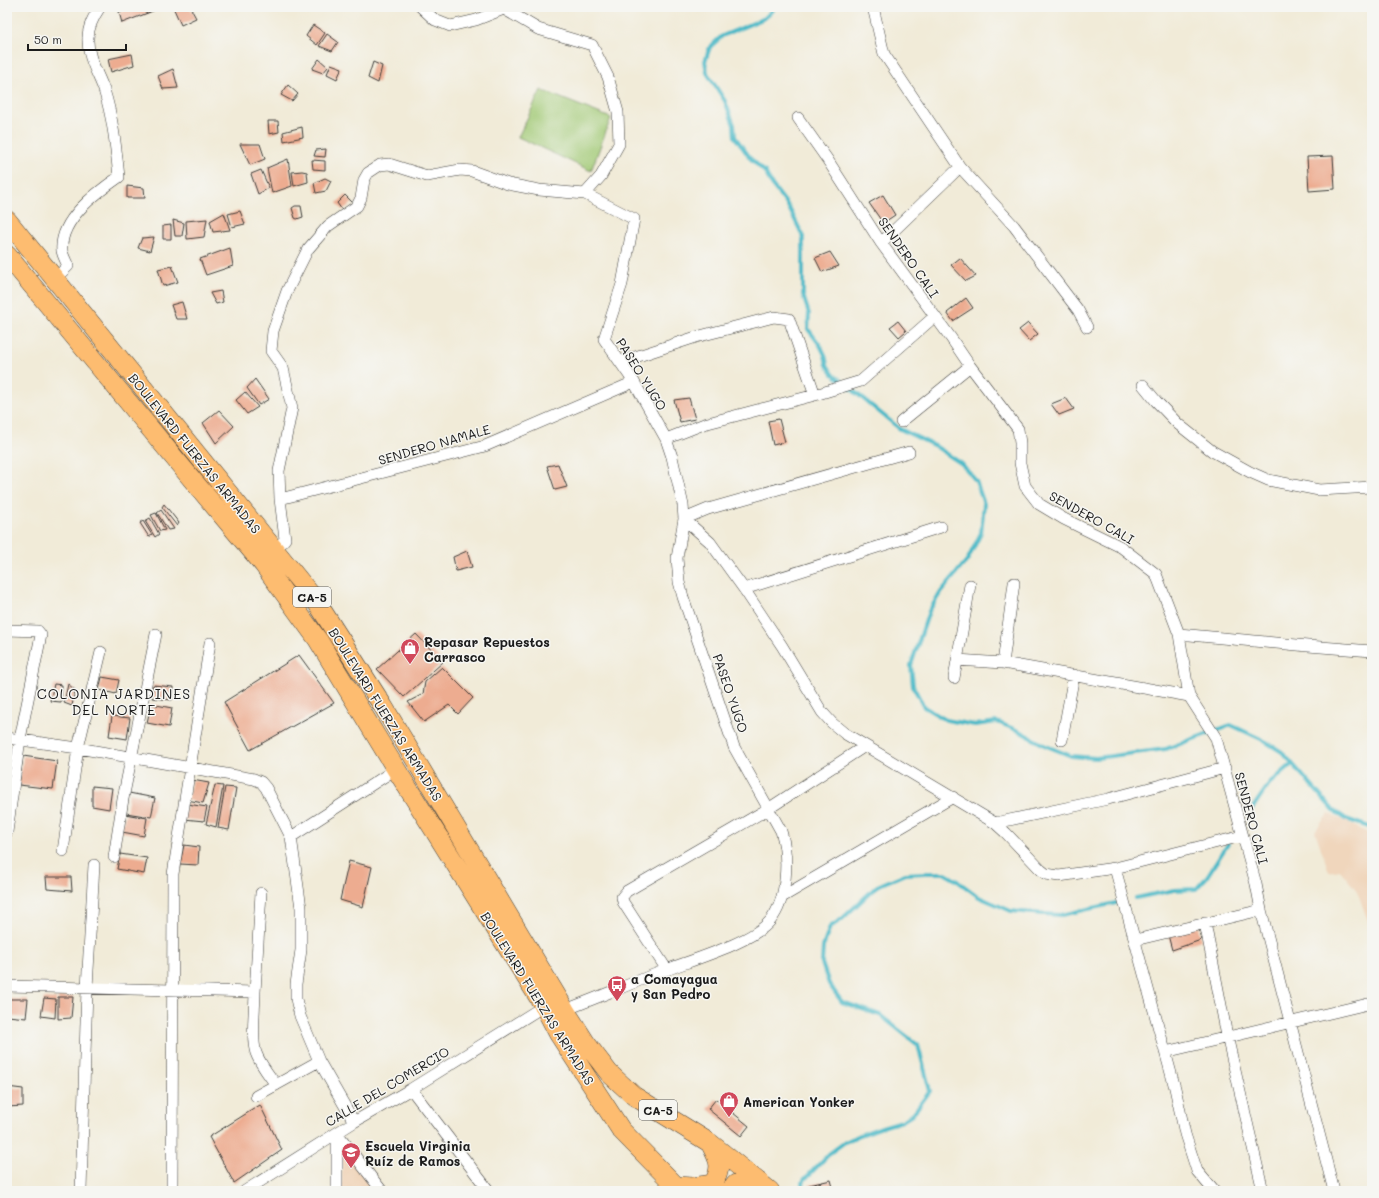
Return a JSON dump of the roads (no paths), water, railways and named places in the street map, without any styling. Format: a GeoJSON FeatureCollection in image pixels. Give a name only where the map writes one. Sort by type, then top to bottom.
{"type":"FeatureCollection","features":[{"type":"Feature","properties":{"kind":"highway","name":"BOULEVARD FUERZAS ARMADAS"},"geometry":{"type":"LineString","coordinates":[[7,220],[316,601],[383,706],[586,1044],[609,1073],[634,1096],[710,1143],[768,1189]]}},
{"type":"Feature","properties":{"kind":"highway","name":"BOULEVARD FUERZAS ARMADAS"},"geometry":{"type":"LineString","coordinates":[[7,255],[263,564],[318,640],[396,769],[544,1006],[562,1039],[621,1130],[679,1188]]}},
{"type":"Feature","properties":{"kind":"highway"},"geometry":{"type":"LineString","coordinates":[[679,1188],[713,1184],[718,1176],[720,1167],[710,1143]]}},
{"type":"Feature","properties":{"kind":"highway"},"geometry":{"type":"LineString","coordinates":[[730,1191],[736,1184],[745,1184],[768,1189]]}},
{"type":"Feature","properties":{"kind":"street"},"geometry":{"type":"LineString","coordinates":[[55,279],[68,266],[62,253],[62,242],[76,212],[106,186],[119,177],[111,118],[104,90],[92,63],[87,38],[90,26],[100,7]]}},
{"type":"Feature","properties":{"kind":"street"},"geometry":{"type":"LineString","coordinates":[[421,7],[435,20],[450,26],[476,20],[503,8],[538,29],[592,46],[608,77],[618,112],[619,144],[601,176],[585,194]]}},
{"type":"Feature","properties":{"kind":"street"},"geometry":{"type":"LineString","coordinates":[[873,7],[884,54],[960,167],[1014,226],[1078,310],[1086,328]]}},
{"type":"Feature","properties":{"kind":"street","name":"SENDERO CALI"},"geometry":{"type":"LineString","coordinates":[[798,118],[827,159],[881,243],[970,366],[1018,429],[1020,463],[1025,486],[1039,504],[1064,519],[1121,547],[1156,574],[1179,634],[1189,696],[1216,738],[1225,768],[1334,1191]]}},
{"type":"Feature","properties":{"kind":"street","name":"PASEO YUGO"},"geometry":{"type":"LineString","coordinates":[[275,551],[285,539],[280,499],[279,471],[292,408],[283,368],[271,351],[273,331],[287,291],[308,249],[328,226],[357,206],[361,198],[364,180],[368,173],[380,165],[389,164],[427,176],[460,170],[472,171],[508,184],[539,190],[585,194],[634,219],[622,284],[604,339],[634,382],[666,439],[672,457],[683,505],[684,519],[677,558],[679,582],[683,597],[734,747],[781,831],[784,841],[786,868],[782,897],[775,913],[762,930],[733,945],[565,1010]]}},
{"type":"Feature","properties":{"kind":"street"},"geometry":{"type":"LineString","coordinates":[[881,243],[960,167]]}},
{"type":"Feature","properties":{"kind":"street"},"geometry":{"type":"LineString","coordinates":[[620,362],[696,337],[774,317],[789,319],[815,395]]}},
{"type":"Feature","properties":{"kind":"street"},"geometry":{"type":"LineString","coordinates":[[666,439],[704,424],[815,395],[861,381],[934,317]]}},
{"type":"Feature","properties":{"kind":"street"},"geometry":{"type":"LineString","coordinates":[[902,422],[970,366]]}},
{"type":"Feature","properties":{"kind":"street","name":"SENDERO NAMALE"},"geometry":{"type":"LineString","coordinates":[[280,499],[485,446],[634,382]]}},
{"type":"Feature","properties":{"kind":"street"},"geometry":{"type":"LineString","coordinates":[[1143,385],[1178,424],[1206,446],[1262,478],[1319,490],[1372,486]]}},
{"type":"Feature","properties":{"kind":"street"},"geometry":{"type":"LineString","coordinates":[[909,452],[708,509],[684,519],[710,542],[744,589],[782,646],[822,712],[844,733],[995,823],[1046,874],[1059,876],[1115,868],[1242,836]]}},
{"type":"Feature","properties":{"kind":"street"},"geometry":{"type":"LineString","coordinates":[[744,589],[941,528]]}},
{"type":"Feature","properties":{"kind":"street"},"geometry":{"type":"LineString","coordinates":[[1002,663],[1014,583]]}},
{"type":"Feature","properties":{"kind":"street"},"geometry":{"type":"LineString","coordinates":[[954,678],[970,585]]}},
{"type":"Feature","properties":{"kind":"street"},"geometry":{"type":"LineString","coordinates":[[7,630],[38,631],[41,635],[20,739],[7,832]]}},
{"type":"Feature","properties":{"kind":"street"},"geometry":{"type":"LineString","coordinates":[[114,857],[131,756],[156,634]]}},
{"type":"Feature","properties":{"kind":"street"},"geometry":{"type":"LineString","coordinates":[[1179,634],[1372,651]]}},
{"type":"Feature","properties":{"kind":"street"},"geometry":{"type":"LineString","coordinates":[[172,1191],[173,874],[210,642]]}},
{"type":"Feature","properties":{"kind":"street"},"geometry":{"type":"LineString","coordinates":[[63,851],[78,748],[101,652]]}},
{"type":"Feature","properties":{"kind":"street"},"geometry":{"type":"LineString","coordinates":[[957,660],[1002,663],[1189,696]]}},
{"type":"Feature","properties":{"kind":"street"},"geometry":{"type":"LineString","coordinates":[[1062,740],[1074,675]]}},
{"type":"Feature","properties":{"kind":"street"},"geometry":{"type":"LineString","coordinates":[[7,738],[131,756],[254,778],[261,782],[266,788],[291,837],[301,908],[301,950],[296,984],[296,1000],[300,1016],[319,1061],[354,1122]]}},
{"type":"Feature","properties":{"kind":"street"},"geometry":{"type":"LineString","coordinates":[[667,970],[623,902],[622,897],[627,891],[768,809],[865,746]]}},
{"type":"Feature","properties":{"kind":"street"},"geometry":{"type":"LineString","coordinates":[[995,823],[1108,799],[1225,768]]}},
{"type":"Feature","properties":{"kind":"street"},"geometry":{"type":"LineString","coordinates":[[291,837],[396,769]]}},
{"type":"Feature","properties":{"kind":"street"},"geometry":{"type":"LineString","coordinates":[[782,897],[952,797]]}},
{"type":"Feature","properties":{"kind":"street"},"geometry":{"type":"LineString","coordinates":[[81,1191],[87,988],[94,865]]}},
{"type":"Feature","properties":{"kind":"street"},"geometry":{"type":"LineString","coordinates":[[1115,868],[1165,1052],[1185,1134],[1197,1170],[1214,1191]]}},
{"type":"Feature","properties":{"kind":"street"},"geometry":{"type":"LineString","coordinates":[[260,893],[254,1044],[256,1053],[262,1065],[276,1085]]}},
{"type":"Feature","properties":{"kind":"street"},"geometry":{"type":"LineString","coordinates":[[1135,940],[1261,910]]}},
{"type":"Feature","properties":{"kind":"street"},"geometry":{"type":"LineString","coordinates":[[1205,923],[1227,1036],[1263,1191]]}},
{"type":"Feature","properties":{"kind":"street"},"geometry":{"type":"LineString","coordinates":[[7,986],[255,992]]}},
{"type":"Feature","properties":{"kind":"street"},"geometry":{"type":"LineString","coordinates":[[1165,1052],[1227,1036],[1372,1003]]}},
{"type":"Feature","properties":{"kind":"street","name":"CALLE DEL COMERCIO"},"geometry":{"type":"LineString","coordinates":[[250,1190],[354,1122],[411,1089],[544,1006]]}},
{"type":"Feature","properties":{"kind":"street"},"geometry":{"type":"LineString","coordinates":[[256,1096],[319,1061]]}},
{"type":"Feature","properties":{"kind":"street"},"geometry":{"type":"LineString","coordinates":[[411,1089],[489,1191]]}},
{"type":"Feature","properties":{"kind":"street"},"geometry":{"type":"LineString","coordinates":[[337,1191],[338,1133]]}},
{"type":"Feature","properties":{"kind":"street"},"geometry":{"type":"LineString","coordinates":[[338,1133],[382,1191]]}},
{"type":"Feature","properties":{"kind":"waterway"},"geometry":{"type":"LineString","coordinates":[[775,7],[765,18],[722,36],[710,47],[705,61],[707,73],[725,101],[734,125],[735,137],[751,159],[765,172],[772,185],[788,206],[803,236],[803,295],[809,314],[808,329],[820,345],[825,355],[827,365],[833,374],[900,429],[935,446],[962,464],[976,481],[984,504],[981,533],[968,559],[941,592],[929,611],[911,665],[913,686],[924,707],[946,720],[975,725],[997,722],[1019,731],[1044,745],[1071,756],[1096,758],[1166,749],[1231,725],[1261,739],[1282,752],[1333,810],[1346,819],[1372,828]]}},
{"type":"Feature","properties":{"kind":"waterway"},"geometry":{"type":"LineString","coordinates":[[1252,809],[1269,784],[1292,764]]}},
{"type":"Feature","properties":{"kind":"waterway"},"geometry":{"type":"LineString","coordinates":[[1136,898],[1174,890],[1196,889],[1206,878],[1228,844]]}},
{"type":"Feature","properties":{"kind":"waterway"},"geometry":{"type":"LineString","coordinates":[[801,1191],[804,1180],[830,1153],[845,1142],[860,1135],[902,1121],[912,1115],[930,1091],[918,1045],[880,1015],[842,1002],[829,984],[822,963],[823,947],[830,927],[842,919],[877,886],[905,874],[944,873],[979,897],[1011,911],[1061,915],[1116,903]]}},
{"type":"Feature","properties":{"kind":"place","name":"Repasar Repuestos Carrasco"},"geometry":{"type":"Point","coordinates":[410,665]}},
{"type":"Feature","properties":{"kind":"place","name":"a Comayagua y San Pedro"},"geometry":{"type":"Point","coordinates":[617,1002]}},
{"type":"Feature","properties":{"kind":"place","name":"American Yonker"},"geometry":{"type":"Point","coordinates":[729,1118]}},
{"type":"Feature","properties":{"kind":"place","name":"Escuela Virginia Ruíz de Ramos"},"geometry":{"type":"Point","coordinates":[351,1169]}},
{"type":"Feature","properties":{"kind":"district","name":"COLONIA JARDINES DEL NORTE"},"geometry":{"type":"Point","coordinates":[114,702]}}]}
